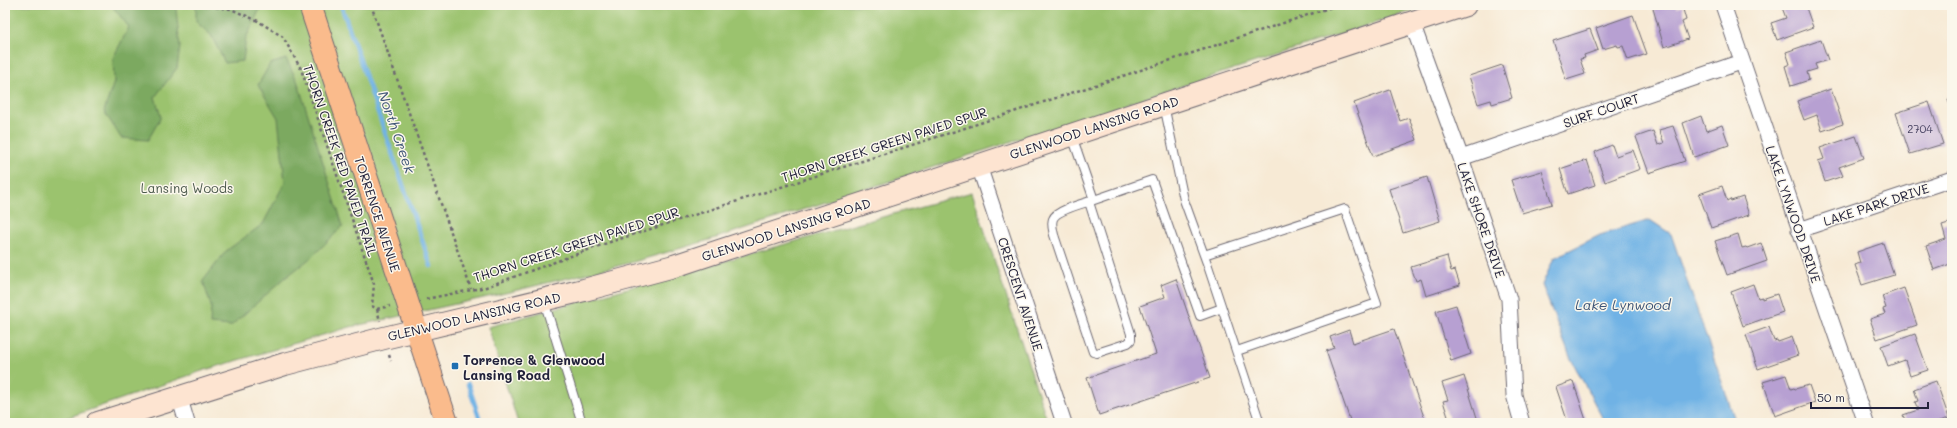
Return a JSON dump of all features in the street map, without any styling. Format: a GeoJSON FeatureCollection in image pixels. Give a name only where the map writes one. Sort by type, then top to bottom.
{"type":"FeatureCollection","features":[{"type":"Feature","properties":{"kind":"main road","name":"TORRENCE AVENUE"},"geometry":{"type":"LineString","coordinates":[[310,5],[447,423]]}},
{"type":"Feature","properties":{"kind":"main road","name":"GLENWOOD LANSING ROAD"},"geometry":{"type":"LineString","coordinates":[[98,423],[179,396],[285,364],[544,300],[674,266],[1465,5]]}},
{"type":"Feature","properties":{"kind":"street","name":"LAKE LYNWOOD DRIVE"},"geometry":{"type":"LineString","coordinates":[[1723,5],[1741,62],[1866,423]]}},
{"type":"Feature","properties":{"kind":"street","name":"LAKE SHORE DRIVE"},"geometry":{"type":"LineString","coordinates":[[1412,23],[1461,158],[1509,300],[1514,395],[1522,423]]}},
{"type":"Feature","properties":{"kind":"street","name":"SURF COURT"},"geometry":{"type":"LineString","coordinates":[[1461,158],[1741,62]]}},
{"type":"Feature","properties":{"kind":"street","name":"CRESCENT AVENUE"},"geometry":{"type":"LineString","coordinates":[[979,166],[1064,423]]}},
{"type":"Feature","properties":{"kind":"street","name":"LAKE PARK DRIVE"},"geometry":{"type":"LineString","coordinates":[[1800,230],[1952,179]]}},
{"type":"Feature","properties":{"kind":"street"},"geometry":{"type":"LineString","coordinates":[[179,396],[187,423]]}},
{"type":"Feature","properties":{"kind":"lane"},"geometry":{"type":"LineString","coordinates":[[1164,104],[1184,200],[1260,423]]}},
{"type":"Feature","properties":{"kind":"lane"},"geometry":{"type":"LineString","coordinates":[[1072,135],[1091,201],[1131,334],[1131,340],[1128,343],[1097,353],[1093,352],[1054,235],[1052,225],[1053,218],[1058,213],[1091,201],[1152,180],[1200,316],[1222,308]]}},
{"type":"Feature","properties":{"kind":"lane"},"geometry":{"type":"LineString","coordinates":[[1204,255],[1345,209],[1377,303],[1236,351]]}},
{"type":"Feature","properties":{"kind":"lane"},"geometry":{"type":"LineString","coordinates":[[544,300],[582,423]]}},
{"type":"Feature","properties":{"kind":"path","name":"THORN CREEK RED PAVED TRAIL"},"geometry":{"type":"LineString","coordinates":[[198,5],[231,9],[258,21],[283,37],[301,69],[374,284],[372,306],[376,309]]}},
{"type":"Feature","properties":{"kind":"path"},"geometry":{"type":"LineString","coordinates":[[371,5],[471,289]]}},
{"type":"Feature","properties":{"kind":"path","name":"THORN CREEK GREEN PAVED SPUR"},"geometry":{"type":"LineString","coordinates":[[435,297],[486,287],[607,243],[990,120],[1338,5]]}},
{"type":"Feature","properties":{"kind":"green space","name":"Lansing Woods"},"geometry":{"type":"Polygon","coordinates":[[[5,5],[1430,5],[716,238],[630,263],[493,296],[350,327],[202,371],[52,423],[5,423],[5,5]]]}},
{"type":"Feature","properties":{"kind":"green space"},"geometry":{"type":"Polygon","coordinates":[[[111,5],[179,5],[176,9],[180,47],[177,68],[155,97],[161,117],[148,140],[121,138],[104,111],[114,82],[113,58],[129,27],[111,5]]]}},
{"type":"Feature","properties":{"kind":"green space"},"geometry":{"type":"Polygon","coordinates":[[[196,5],[262,5],[246,38],[243,61],[225,63],[211,35],[196,22],[196,5]]]}},
{"type":"Feature","properties":{"kind":"green space"},"geometry":{"type":"Polygon","coordinates":[[[286,59],[297,80],[343,226],[313,256],[285,278],[231,326],[210,324],[211,306],[203,281],[226,251],[263,224],[285,182],[278,118],[258,85],[270,64],[286,59]]]}},
{"type":"Feature","properties":{"kind":"green space"},"geometry":{"type":"Polygon","coordinates":[[[972,192],[1048,423],[518,423],[488,327],[972,192]]]}},
{"type":"Feature","properties":{"kind":"water","name":"Lake Lynwood"},"geometry":{"type":"Polygon","coordinates":[[[1650,220],[1671,234],[1736,423],[1605,423],[1570,357],[1542,285],[1554,258],[1600,235],[1650,220]]]}},
{"type":"Feature","properties":{"kind":"building"},"geometry":{"type":"Polygon","coordinates":[[[1652,5],[1677,5],[1677,8],[1682,6],[1686,20],[1682,22],[1688,39],[1664,47],[1652,5]]]}},
{"type":"Feature","properties":{"kind":"building"},"geometry":{"type":"Polygon","coordinates":[[[1781,5],[1805,5],[1813,27],[1777,40],[1771,23],[1786,18],[1781,5]]]}},
{"type":"Feature","properties":{"kind":"building"},"geometry":{"type":"Polygon","coordinates":[[[1633,15],[1647,54],[1628,60],[1623,46],[1618,47],[1617,45],[1603,49],[1596,28],[1633,15]]]}},
{"type":"Feature","properties":{"kind":"building"},"geometry":{"type":"Polygon","coordinates":[[[1590,29],[1598,50],[1584,55],[1585,58],[1580,59],[1585,74],[1566,80],[1553,41],[1590,29]]]}},
{"type":"Feature","properties":{"kind":"building"},"geometry":{"type":"Polygon","coordinates":[[[1821,40],[1828,60],[1815,64],[1817,69],[1807,72],[1809,80],[1791,86],[1785,66],[1790,64],[1786,52],[1821,40]]]}},
{"type":"Feature","properties":{"kind":"building"},"geometry":{"type":"Polygon","coordinates":[[[1502,65],[1512,98],[1492,104],[1491,100],[1478,104],[1469,76],[1502,65]]]}},
{"type":"Feature","properties":{"kind":"building"},"geometry":{"type":"Polygon","coordinates":[[[1831,89],[1843,124],[1822,131],[1817,115],[1804,120],[1797,101],[1831,89]]]}},
{"type":"Feature","properties":{"kind":"building"},"geometry":{"type":"Polygon","coordinates":[[[1390,90],[1400,121],[1409,118],[1417,140],[1373,156],[1354,103],[1390,90]]]}},
{"type":"Feature","properties":{"kind":"building"},"geometry":{"type":"Polygon","coordinates":[[[1952,99],[1952,111],[1948,100],[1952,99]]]}},
{"type":"Feature","properties":{"kind":"building"},"geometry":{"type":"Polygon","coordinates":[[[1929,102],[1943,144],[1910,154],[1896,113],[1929,102]]]}},
{"type":"Feature","properties":{"kind":"building"},"geometry":{"type":"Polygon","coordinates":[[[1701,116],[1706,131],[1722,125],[1729,145],[1694,157],[1683,123],[1701,116]]]}},
{"type":"Feature","properties":{"kind":"building"},"geometry":{"type":"Polygon","coordinates":[[[1673,126],[1685,161],[1649,173],[1636,137],[1653,131],[1658,145],[1664,143],[1659,130],[1673,126]]]}},
{"type":"Feature","properties":{"kind":"building"},"geometry":{"type":"Polygon","coordinates":[[[1856,136],[1864,158],[1839,167],[1843,176],[1825,182],[1818,161],[1824,159],[1820,148],[1856,136]]]}},
{"type":"Feature","properties":{"kind":"building"},"geometry":{"type":"Polygon","coordinates":[[[1612,145],[1616,156],[1633,150],[1640,169],[1605,182],[1595,152],[1612,145]]]}},
{"type":"Feature","properties":{"kind":"building"},"geometry":{"type":"Polygon","coordinates":[[[1587,160],[1595,185],[1568,194],[1560,169],[1587,160]]]}},
{"type":"Feature","properties":{"kind":"building"},"geometry":{"type":"Polygon","coordinates":[[[1542,171],[1552,204],[1522,213],[1511,180],[1542,171]]]}},
{"type":"Feature","properties":{"kind":"building"},"geometry":{"type":"Polygon","coordinates":[[[1427,177],[1440,221],[1403,233],[1389,189],[1427,177]]]}},
{"type":"Feature","properties":{"kind":"building"},"geometry":{"type":"Polygon","coordinates":[[[1722,186],[1727,201],[1730,199],[1731,201],[1743,197],[1749,215],[1711,228],[1699,194],[1722,186]]]}},
{"type":"Feature","properties":{"kind":"building"},"geometry":{"type":"Polygon","coordinates":[[[1952,222],[1952,268],[1950,264],[1934,270],[1926,246],[1946,239],[1942,225],[1952,222]]]}},
{"type":"Feature","properties":{"kind":"building"},"geometry":{"type":"Polygon","coordinates":[[[1738,234],[1742,248],[1747,248],[1761,243],[1767,261],[1727,275],[1715,241],[1738,234]]]}},
{"type":"Feature","properties":{"kind":"building"},"geometry":{"type":"Polygon","coordinates":[[[1883,243],[1894,275],[1862,285],[1855,265],[1860,263],[1857,252],[1883,243]]]}},
{"type":"Feature","properties":{"kind":"building"},"geometry":{"type":"Polygon","coordinates":[[[1447,256],[1451,271],[1455,270],[1460,285],[1426,296],[1421,279],[1416,281],[1411,267],[1447,256]]]}},
{"type":"Feature","properties":{"kind":"building"},"geometry":{"type":"Polygon","coordinates":[[[1176,279],[1210,378],[1099,415],[1087,378],[1156,354],[1140,306],[1165,297],[1161,285],[1176,279]]]}},
{"type":"Feature","properties":{"kind":"building"},"geometry":{"type":"Polygon","coordinates":[[[1753,284],[1758,298],[1762,297],[1762,299],[1777,294],[1783,312],[1743,326],[1731,292],[1753,284]]]}},
{"type":"Feature","properties":{"kind":"building"},"geometry":{"type":"Polygon","coordinates":[[[1904,288],[1917,325],[1877,339],[1870,319],[1885,314],[1883,309],[1886,308],[1882,296],[1904,288]]]}},
{"type":"Feature","properties":{"kind":"building"},"geometry":{"type":"Polygon","coordinates":[[[1456,305],[1471,354],[1451,361],[1436,311],[1456,305]]]}},
{"type":"Feature","properties":{"kind":"building"},"geometry":{"type":"Polygon","coordinates":[[[1769,327],[1774,341],[1777,340],[1778,342],[1792,337],[1798,355],[1758,369],[1746,335],[1769,327]]]}},
{"type":"Feature","properties":{"kind":"building"},"geometry":{"type":"Polygon","coordinates":[[[1394,329],[1426,423],[1351,423],[1326,351],[1334,348],[1330,337],[1349,330],[1353,343],[1394,329]]]}},
{"type":"Feature","properties":{"kind":"building"},"geometry":{"type":"Polygon","coordinates":[[[1915,334],[1928,370],[1910,376],[1905,360],[1888,366],[1881,346],[1915,334]]]}},
{"type":"Feature","properties":{"kind":"building"},"geometry":{"type":"Polygon","coordinates":[[[1786,375],[1791,389],[1809,385],[1815,402],[1775,416],[1763,382],[1786,375]]]}},
{"type":"Feature","properties":{"kind":"building"},"geometry":{"type":"Polygon","coordinates":[[[1464,376],[1478,421],[1471,423],[1450,423],[1443,401],[1448,400],[1442,383],[1464,376]]]}},
{"type":"Feature","properties":{"kind":"building"},"geometry":{"type":"Polygon","coordinates":[[[1573,381],[1586,420],[1578,423],[1568,423],[1556,387],[1573,381]]]}},
{"type":"Feature","properties":{"kind":"building"},"geometry":{"type":"Polygon","coordinates":[[[1936,381],[1949,418],[1934,423],[1906,423],[1903,415],[1918,410],[1915,402],[1918,401],[1914,389],[1936,381]]]}},
{"type":"Feature","properties":{"kind":"waterway","name":"North Creek"},"geometry":{"type":"LineString","coordinates":[[341,5],[431,266]]}},
{"type":"Feature","properties":{"kind":"waterway","name":"North Creek"},"geometry":{"type":"LineString","coordinates":[[468,384],[481,423]]}},
{"type":"Feature","properties":{"kind":"place","name":"Torrence & Glenwood Lansing Road"},"geometry":{"type":"Point","coordinates":[455,366]}}]}
